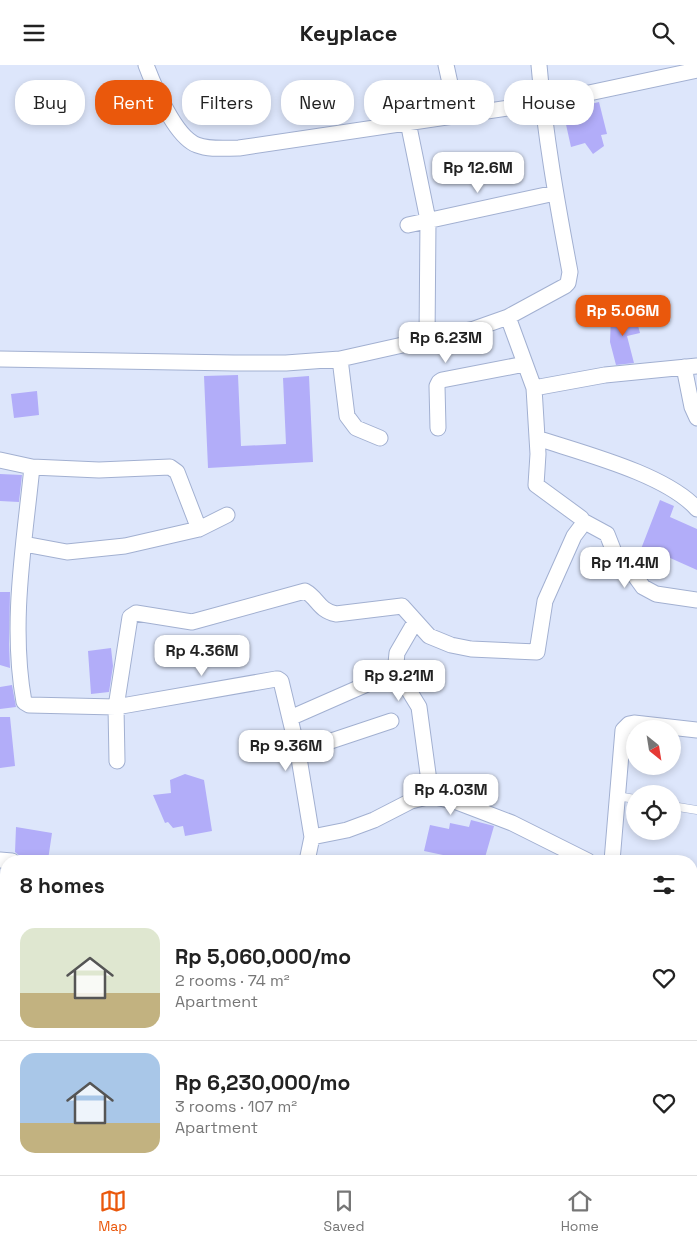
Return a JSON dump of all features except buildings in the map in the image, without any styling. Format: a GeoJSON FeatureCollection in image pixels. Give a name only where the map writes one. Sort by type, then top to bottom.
{"type":"FeatureCollection","features":[{"type":"Feature","properties":{"kind":"street"},"geometry":{"type":"LineString","coordinates":[[146,65],[174,123],[183,135],[195,144],[210,148],[239,148],[388,125]]}},
{"type":"Feature","properties":{"kind":"street"},"geometry":{"type":"LineString","coordinates":[[449,80],[446,67],[462,65]]}},
{"type":"Feature","properties":{"kind":"street"},"geometry":{"type":"LineString","coordinates":[[539,65],[540,80]]}},
{"type":"Feature","properties":{"kind":"street"},"geometry":{"type":"LineString","coordinates":[[594,92],[697,70]]}},
{"type":"Feature","properties":{"kind":"street"},"geometry":{"type":"LineString","coordinates":[[409,125],[428,220],[427,340]]}},
{"type":"Feature","properties":{"kind":"street"},"geometry":{"type":"LineString","coordinates":[[0,361],[286,363],[340,359],[474,329],[508,317],[559,290],[568,283],[570,272],[554,193],[545,125]]}},
{"type":"Feature","properties":{"kind":"street"},"geometry":{"type":"LineString","coordinates":[[408,225],[554,193]]}},
{"type":"Feature","properties":{"kind":"street"},"geometry":{"type":"LineString","coordinates":[[508,317],[534,388],[537,444],[536,485],[581,517],[583,521],[607,534],[618,562],[630,569],[643,587],[656,593],[697,600]]}},
{"type":"Feature","properties":{"kind":"street"},"geometry":{"type":"LineString","coordinates":[[340,359],[347,416],[356,428],[380,438]]}},
{"type":"Feature","properties":{"kind":"street"},"geometry":{"type":"LineString","coordinates":[[438,429],[438,382],[525,364]]}},
{"type":"Feature","properties":{"kind":"street"},"geometry":{"type":"LineString","coordinates":[[534,388],[605,375],[690,367],[692,407],[697,418]]}},
{"type":"Feature","properties":{"kind":"street"},"geometry":{"type":"LineString","coordinates":[[537,444],[604,460],[646,476],[675,491],[697,509]]}},
{"type":"Feature","properties":{"kind":"street"},"geometry":{"type":"LineString","coordinates":[[0,460],[32,467],[99,470],[170,467],[177,472],[199,529]]}},
{"type":"Feature","properties":{"kind":"street"},"geometry":{"type":"LineString","coordinates":[[32,467],[20,576],[17,625],[20,676],[24,702],[29,705],[116,707],[278,679],[282,684],[298,752],[312,837],[308,855]]}},
{"type":"Feature","properties":{"kind":"street"},"geometry":{"type":"LineString","coordinates":[[24,543],[67,552],[125,546],[199,529],[227,515]]}},
{"type":"Feature","properties":{"kind":"street"},"geometry":{"type":"LineString","coordinates":[[117,761],[116,707],[132,614],[136,613],[192,622],[305,591],[322,608],[336,614],[402,606],[429,636],[451,645],[471,649],[537,652],[545,601],[574,535],[583,525],[583,521]]}},
{"type":"Feature","properties":{"kind":"street"},"geometry":{"type":"LineString","coordinates":[[415,622],[397,653],[397,671],[419,707],[431,796]]}},
{"type":"Feature","properties":{"kind":"street"},"geometry":{"type":"LineString","coordinates":[[290,718],[397,671]]}},
{"type":"Feature","properties":{"kind":"street"},"geometry":{"type":"LineString","coordinates":[[298,752],[391,721]]}},
{"type":"Feature","properties":{"kind":"street"},"geometry":{"type":"LineString","coordinates":[[612,855],[621,745],[625,726],[634,723],[697,730]]}},
{"type":"Feature","properties":{"kind":"street"},"geometry":{"type":"LineString","coordinates":[[312,837],[348,830],[365,824],[411,801],[431,796],[457,802],[512,823],[576,855]]}},
{"type":"Feature","properties":{"kind":"lane"},"geometry":{"type":"LineString","coordinates":[[617,796],[626,798]]}},
{"type":"Feature","properties":{"kind":"lane"},"geometry":{"type":"LineString","coordinates":[[681,807],[697,810]]}}]}
